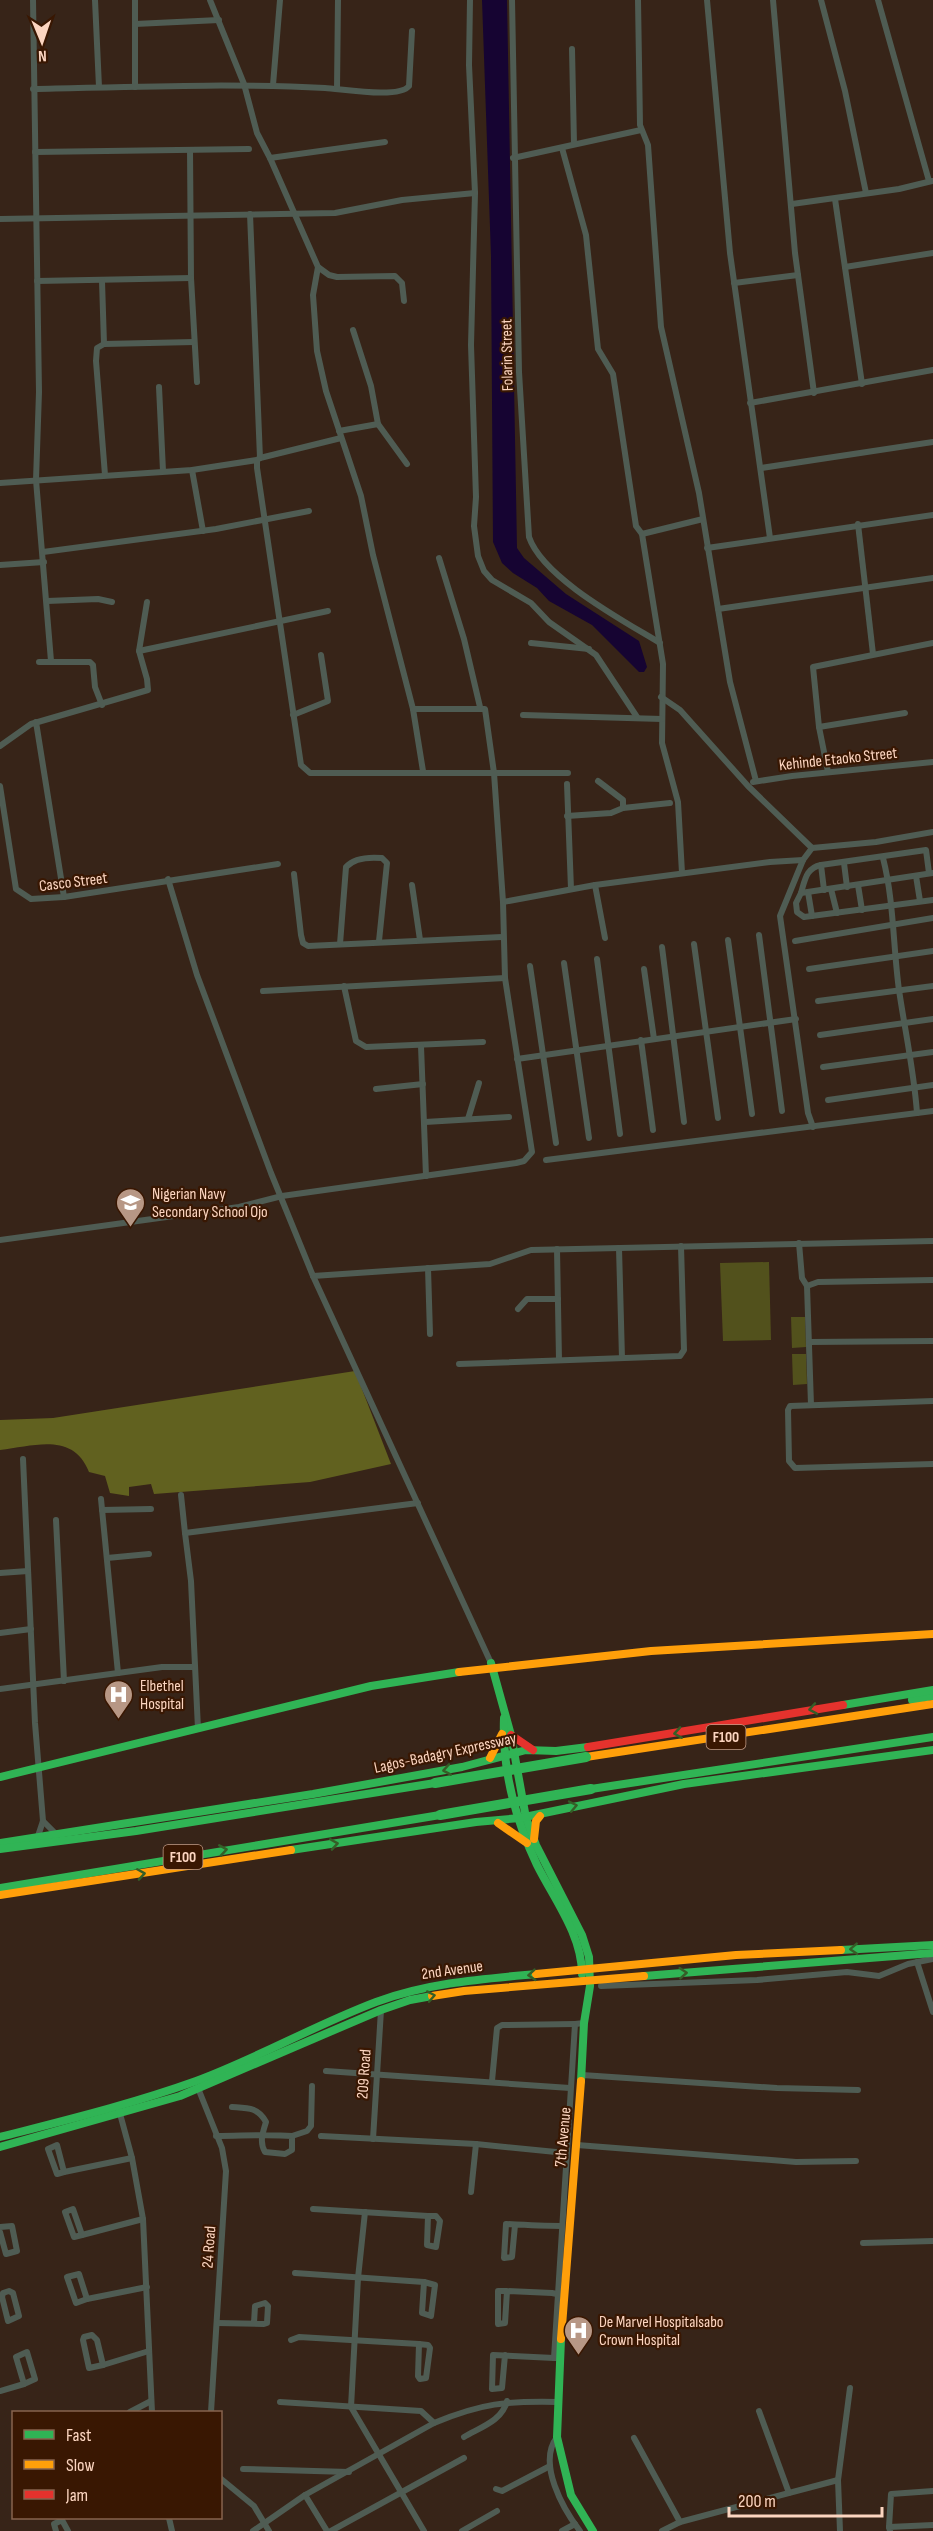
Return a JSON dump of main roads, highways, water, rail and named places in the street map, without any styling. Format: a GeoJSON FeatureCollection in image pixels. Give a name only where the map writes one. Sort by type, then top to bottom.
{"type":"FeatureCollection","features":[{"type":"Feature","properties":{"kind":"main road"},"geometry":{"type":"LineString","coordinates":[[0,1775],[371,1686],[492,1665],[933,1632]]}},
{"type":"Feature","properties":{"kind":"main road"},"geometry":{"type":"LineString","coordinates":[[492,1665],[504,1716],[521,1820],[530,1841],[582,1935],[589,1978]]}},
{"type":"Feature","properties":{"kind":"main road","name":"Lagos-Badagry Expressway"},"geometry":{"type":"LineString","coordinates":[[0,1844],[38,1836],[324,1792],[462,1767],[490,1758],[533,1750],[556,1751],[622,1742],[933,1690]]}},
{"type":"Feature","properties":{"kind":"main road"},"geometry":{"type":"LineString","coordinates":[[797,1725],[933,1696]]}},
{"type":"Feature","properties":{"kind":"main road","name":"Lagos-Badagry Expressway"},"geometry":{"type":"LineString","coordinates":[[0,1849],[136,1831],[586,1757],[933,1704]]}},
{"type":"Feature","properties":{"kind":"main road"},"geometry":{"type":"LineString","coordinates":[[507,1735],[533,1750]]}},
{"type":"Feature","properties":{"kind":"main road"},"geometry":{"type":"LineString","coordinates":[[490,1758],[507,1735]]}},
{"type":"Feature","properties":{"kind":"main road","name":"F100"},"geometry":{"type":"LineString","coordinates":[[0,1888],[591,1789],[933,1737]]}},
{"type":"Feature","properties":{"kind":"main road"},"geometry":{"type":"LineString","coordinates":[[793,1760],[933,1743]]}},
{"type":"Feature","properties":{"kind":"main road"},"geometry":{"type":"LineString","coordinates":[[0,1895],[476,1822],[498,1823],[521,1820],[564,1807],[649,1790],[933,1750]]}},
{"type":"Feature","properties":{"kind":"main road"},"geometry":{"type":"LineString","coordinates":[[530,1841],[536,1821],[540,1816]]}},
{"type":"Feature","properties":{"kind":"main road"},"geometry":{"type":"LineString","coordinates":[[498,1823],[530,1841]]}},
{"type":"Feature","properties":{"kind":"main road","name":"2nd Avenue"},"geometry":{"type":"LineString","coordinates":[[0,2137],[119,2111],[198,2080],[398,1994],[445,1983],[589,1978],[736,1955],[933,1945]]}},
{"type":"Feature","properties":{"kind":"main road","name":"2nd Avenue"},"geometry":{"type":"LineString","coordinates":[[0,2147],[198,2088],[381,2010],[410,2000],[464,1991],[589,1978],[933,1953]]}},
{"type":"Feature","properties":{"kind":"main road","name":"7th Avenue"},"geometry":{"type":"LineString","coordinates":[[589,1978],[588,1994],[579,2024],[582,2075],[557,2358],[556,2437],[570,2495],[593,2531]]}},
{"type":"Feature","properties":{"kind":"place","name":"Nigerian Navy Secondary School Ojo"},"geometry":{"type":"Point","coordinates":[131,1228]}},
{"type":"Feature","properties":{"kind":"place","name":"Elbethel Hospital"},"geometry":{"type":"Point","coordinates":[119,1720]}},
{"type":"Feature","properties":{"kind":"place","name":"De Marvel Hospitalsabo Crown Hospital"},"geometry":{"type":"Point","coordinates":[578,2356]}}]}
